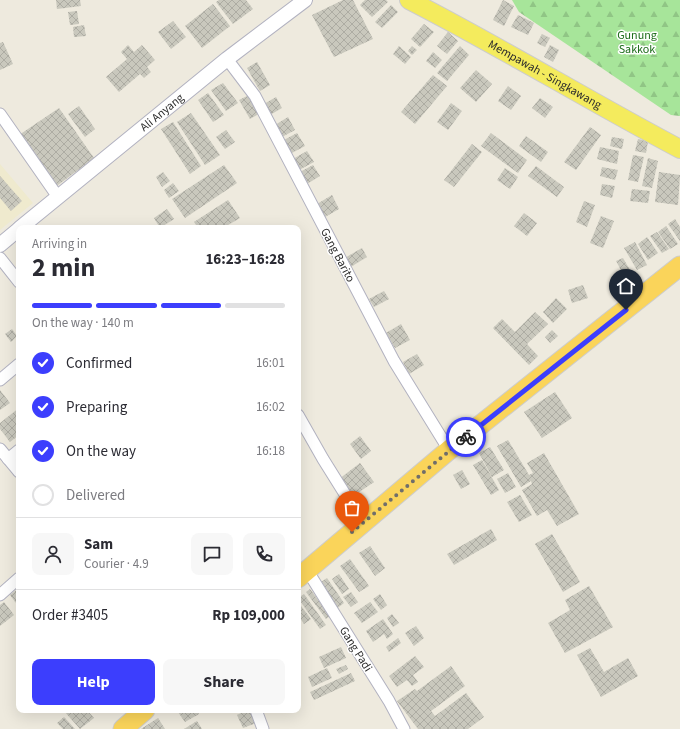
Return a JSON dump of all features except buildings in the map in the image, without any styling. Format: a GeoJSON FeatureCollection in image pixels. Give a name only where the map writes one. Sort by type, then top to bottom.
{"type":"FeatureCollection","features":[{"type":"Feature","properties":{"kind":"highway"},"geometry":{"type":"LineString","coordinates":[[302,574],[449,450],[680,266]]}},
{"type":"Feature","properties":{"kind":"highway"},"geometry":{"type":"LineString","coordinates":[[123,729],[142,713]]}},
{"type":"Feature","properties":{"kind":"main road","name":"Mempawah - Singkawang"},"geometry":{"type":"LineString","coordinates":[[409,0],[493,45],[600,107],[680,149]]}},
{"type":"Feature","properties":{"kind":"street","name":"Ali Anyang"},"geometry":{"type":"LineString","coordinates":[[25,225],[227,60],[305,0]]}},
{"type":"Feature","properties":{"kind":"street","name":"Gang Barito"},"geometry":{"type":"LineString","coordinates":[[227,60],[255,96],[394,360],[449,450]]}},
{"type":"Feature","properties":{"kind":"street"},"geometry":{"type":"LineString","coordinates":[[0,114],[58,197]]}},
{"type":"Feature","properties":{"kind":"street","name":"Ali Anyang"},"geometry":{"type":"LineString","coordinates":[[0,244],[16,232]]}},
{"type":"Feature","properties":{"kind":"street"},"geometry":{"type":"LineString","coordinates":[[0,258],[16,278]]}},
{"type":"Feature","properties":{"kind":"street"},"geometry":{"type":"LineString","coordinates":[[0,380],[16,367]]}},
{"type":"Feature","properties":{"kind":"street"},"geometry":{"type":"LineString","coordinates":[[301,420],[323,460],[363,523]]}},
{"type":"Feature","properties":{"kind":"street"},"geometry":{"type":"LineString","coordinates":[[0,449],[16,468]]}},
{"type":"Feature","properties":{"kind":"street"},"geometry":{"type":"LineString","coordinates":[[8,459],[16,452]]}},
{"type":"Feature","properties":{"kind":"street","name":"Gang Padi"},"geometry":{"type":"LineString","coordinates":[[302,574],[389,702],[404,729]]}},
{"type":"Feature","properties":{"kind":"street"},"geometry":{"type":"LineString","coordinates":[[0,594],[16,581]]}},
{"type":"Feature","properties":{"kind":"street"},"geometry":{"type":"LineString","coordinates":[[257,713],[263,729]]}},
{"type":"Feature","properties":{"kind":"shaded area"},"geometry":{"type":"Polygon","coordinates":[[[0,164],[33,203],[0,230],[0,164]]]}},
{"type":"Feature","properties":{"kind":"green space","name":"Gunung Sakkok"},"geometry":{"type":"Polygon","coordinates":[[[512,0],[680,0],[680,116],[671,115],[519,12],[512,0]]]}},
{"type":"Feature","properties":{"kind":"way so far"},"geometry":{"type":"LineString","coordinates":[[352,532],[466,437]]}},
{"type":"Feature","properties":{"kind":"route"},"geometry":{"type":"LineString","coordinates":[[466,437],[498,410],[626,310]]}}]}
